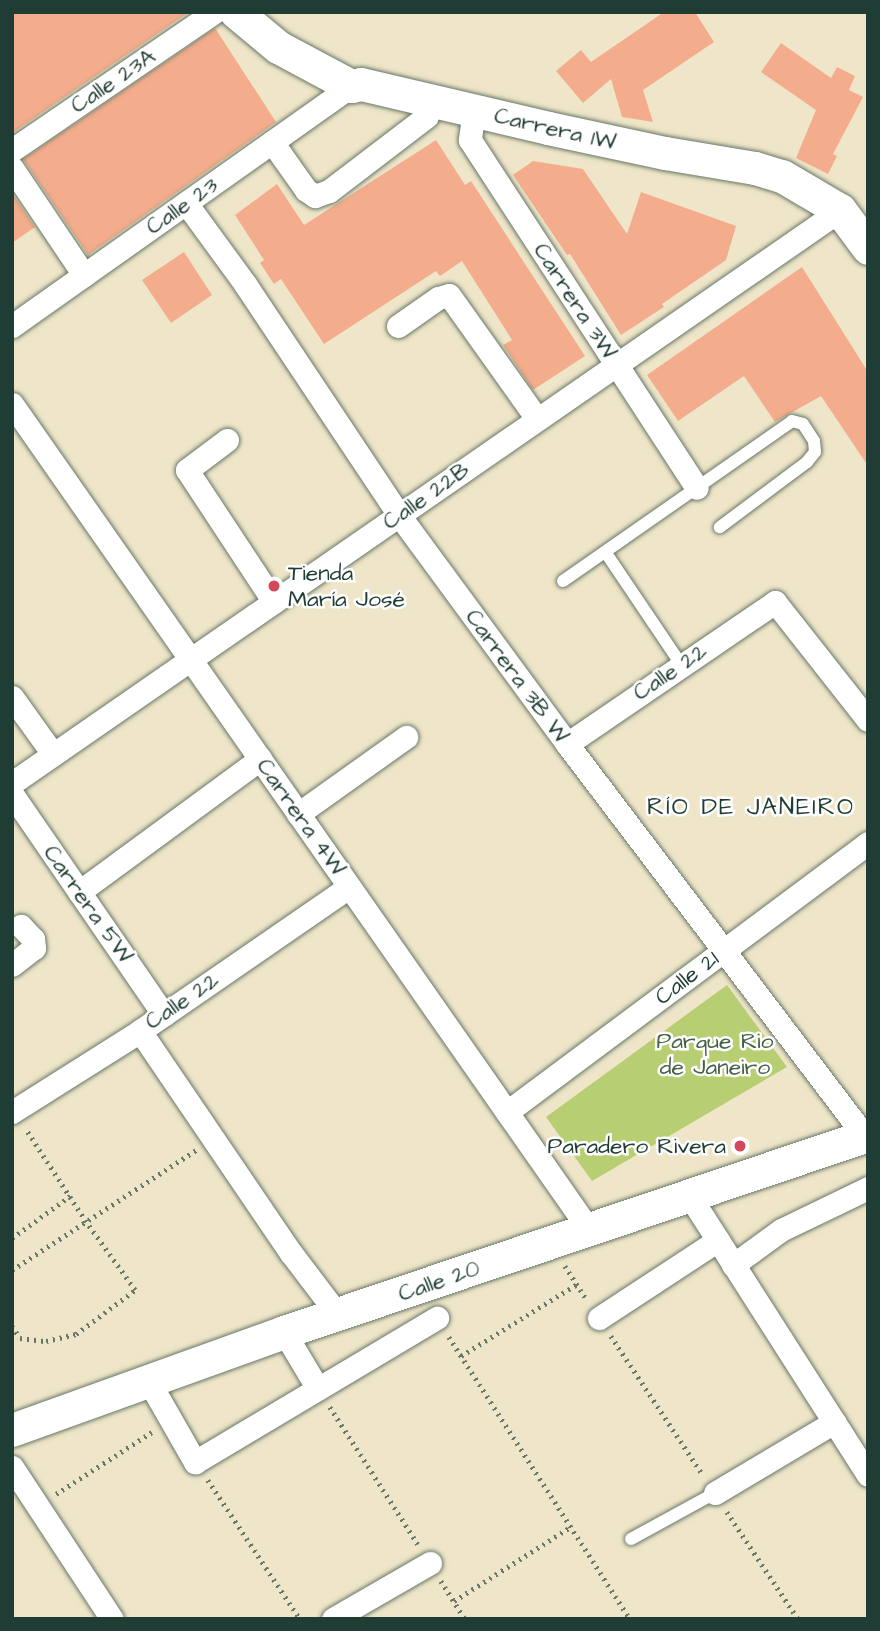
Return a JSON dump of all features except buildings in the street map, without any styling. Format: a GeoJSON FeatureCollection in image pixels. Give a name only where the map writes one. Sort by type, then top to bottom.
{"type":"FeatureCollection","features":[{"type":"Feature","properties":{"kind":"main road","name":"Carrera 1W"},"geometry":{"type":"LineString","coordinates":[[236,12],[278,47],[351,86],[362,84],[664,153],[755,168],[782,176],[840,210],[868,248]]}},
{"type":"Feature","properties":{"kind":"main road","name":"Calle 20"},"geometry":{"type":"LineString","coordinates":[[12,1430],[284,1332],[867,1136]]}},
{"type":"Feature","properties":{"kind":"street","name":"Calle 23A"},"geometry":{"type":"LineString","coordinates":[[13,153],[214,12]]}},
{"type":"Feature","properties":{"kind":"street","name":"Calle 23"},"geometry":{"type":"LineString","coordinates":[[12,326],[351,86]]}},
{"type":"Feature","properties":{"kind":"street"},"geometry":{"type":"LineString","coordinates":[[272,142],[306,190],[315,195],[329,191],[427,116],[432,101]]}},
{"type":"Feature","properties":{"kind":"street","name":"Carrera 3W"},"geometry":{"type":"LineString","coordinates":[[474,110],[470,140],[697,488]]}},
{"type":"Feature","properties":{"kind":"street"},"geometry":{"type":"LineString","coordinates":[[13,153],[84,275]]}},
{"type":"Feature","properties":{"kind":"street","name":"Carrera 3B W"},"geometry":{"type":"LineString","coordinates":[[186,203],[245,284],[399,515],[567,744],[867,1136]]}},
{"type":"Feature","properties":{"kind":"street","name":"Calle 22B"},"geometry":{"type":"LineString","coordinates":[[12,783],[840,210]]}},
{"type":"Feature","properties":{"kind":"street"},"geometry":{"type":"LineString","coordinates":[[398,326],[438,298],[449,295],[458,303],[537,419]]}},
{"type":"Feature","properties":{"kind":"street","name":"Carrera 4W"},"geometry":{"type":"LineString","coordinates":[[12,404],[590,1231]]}},
{"type":"Feature","properties":{"kind":"street"},"geometry":{"type":"LineString","coordinates":[[227,440],[187,470],[274,601]]}},
{"type":"Feature","properties":{"kind":"street","name":"Calle 22"},"geometry":{"type":"LineString","coordinates":[[567,744],[775,602],[868,720]]}},
{"type":"Feature","properties":{"kind":"street"},"geometry":{"type":"LineString","coordinates":[[12,697],[53,754]]}},
{"type":"Feature","properties":{"kind":"street"},"geometry":{"type":"LineString","coordinates":[[298,814],[405,737]]}},
{"type":"Feature","properties":{"kind":"street"},"geometry":{"type":"LineString","coordinates":[[79,892],[260,759]]}},
{"type":"Feature","properties":{"kind":"street","name":"Carrera 5W"},"geometry":{"type":"LineString","coordinates":[[12,794],[164,1014]]}},
{"type":"Feature","properties":{"kind":"street","name":"Calle 21"},"geometry":{"type":"LineString","coordinates":[[507,1112],[868,844]]}},
{"type":"Feature","properties":{"kind":"street","name":"Calle 22"},"geometry":{"type":"LineString","coordinates":[[13,1111],[140,1031],[349,887]]}},
{"type":"Feature","properties":{"kind":"street"},"geometry":{"type":"LineString","coordinates":[[12,965],[34,948],[33,939],[21,926]]}},
{"type":"Feature","properties":{"kind":"street"},"geometry":{"type":"LineString","coordinates":[[140,1031],[291,1253],[338,1315]]}},
{"type":"Feature","properties":{"kind":"street"},"geometry":{"type":"LineString","coordinates":[[733,1265],[780,1230],[868,1188]]}},
{"type":"Feature","properties":{"kind":"street"},"geometry":{"type":"LineString","coordinates":[[689,1195],[868,1475]]}},
{"type":"Feature","properties":{"kind":"street"},"geometry":{"type":"LineString","coordinates":[[599,1318],[718,1240]]}},
{"type":"Feature","properties":{"kind":"street"},"geometry":{"type":"LineString","coordinates":[[148,1380],[195,1462],[437,1318]]}},
{"type":"Feature","properties":{"kind":"street"},"geometry":{"type":"LineString","coordinates":[[284,1332],[318,1389]]}},
{"type":"Feature","properties":{"kind":"street"},"geometry":{"type":"LineString","coordinates":[[715,1493],[834,1422]]}},
{"type":"Feature","properties":{"kind":"street"},"geometry":{"type":"LineString","coordinates":[[12,1467],[112,1619]]}},
{"type":"Feature","properties":{"kind":"street"},"geometry":{"type":"LineString","coordinates":[[333,1619],[429,1563]]}},
{"type":"Feature","properties":{"kind":"lane"},"geometry":{"type":"LineString","coordinates":[[563,581],[792,421],[803,424],[814,441],[815,452],[807,462],[720,527]]}},
{"type":"Feature","properties":{"kind":"lane"},"geometry":{"type":"LineString","coordinates":[[606,553],[681,664]]}},
{"type":"Feature","properties":{"kind":"lane"},"geometry":{"type":"LineString","coordinates":[[631,1539],[715,1493]]}},
{"type":"Feature","properties":{"kind":"path"},"geometry":{"type":"LineString","coordinates":[[12,1326],[20,1338],[46,1340],[76,1334],[135,1290],[86,1222],[13,1111]]}},
{"type":"Feature","properties":{"kind":"path"},"geometry":{"type":"LineString","coordinates":[[12,1270],[214,1138]]}},
{"type":"Feature","properties":{"kind":"path"},"geometry":{"type":"LineString","coordinates":[[12,1237],[70,1196]]}},
{"type":"Feature","properties":{"kind":"path"},"geometry":{"type":"LineString","coordinates":[[550,1243],[798,1619]]}},
{"type":"Feature","properties":{"kind":"path"},"geometry":{"type":"LineString","coordinates":[[461,1356],[577,1284]]}},
{"type":"Feature","properties":{"kind":"path"},"geometry":{"type":"LineString","coordinates":[[437,1318],[630,1619]]}},
{"type":"Feature","properties":{"kind":"path"},"geometry":{"type":"LineString","coordinates":[[318,1389],[465,1619]]}},
{"type":"Feature","properties":{"kind":"path"},"geometry":{"type":"LineString","coordinates":[[38,1506],[170,1420]]}},
{"type":"Feature","properties":{"kind":"path"},"geometry":{"type":"LineString","coordinates":[[195,1462],[300,1619]]}},
{"type":"Feature","properties":{"kind":"path"},"geometry":{"type":"LineString","coordinates":[[454,1601],[572,1526]]}},
{"type":"Feature","properties":{"kind":"green space","name":"Parque Rio de Janeiro"},"geometry":{"type":"Polygon","coordinates":[[[727,985],[787,1067],[592,1181],[546,1117],[727,985]]]}},
{"type":"Feature","properties":{"kind":"place","name":"Tienda María José"},"geometry":{"type":"Point","coordinates":[274,586]}},
{"type":"Feature","properties":{"kind":"place","name":"Paradero Rivera"},"geometry":{"type":"Point","coordinates":[740,1146]}},
{"type":"Feature","properties":{"kind":"district","name":"RÍO DE JANEIRO"},"geometry":{"type":"Point","coordinates":[751,808]}}]}
